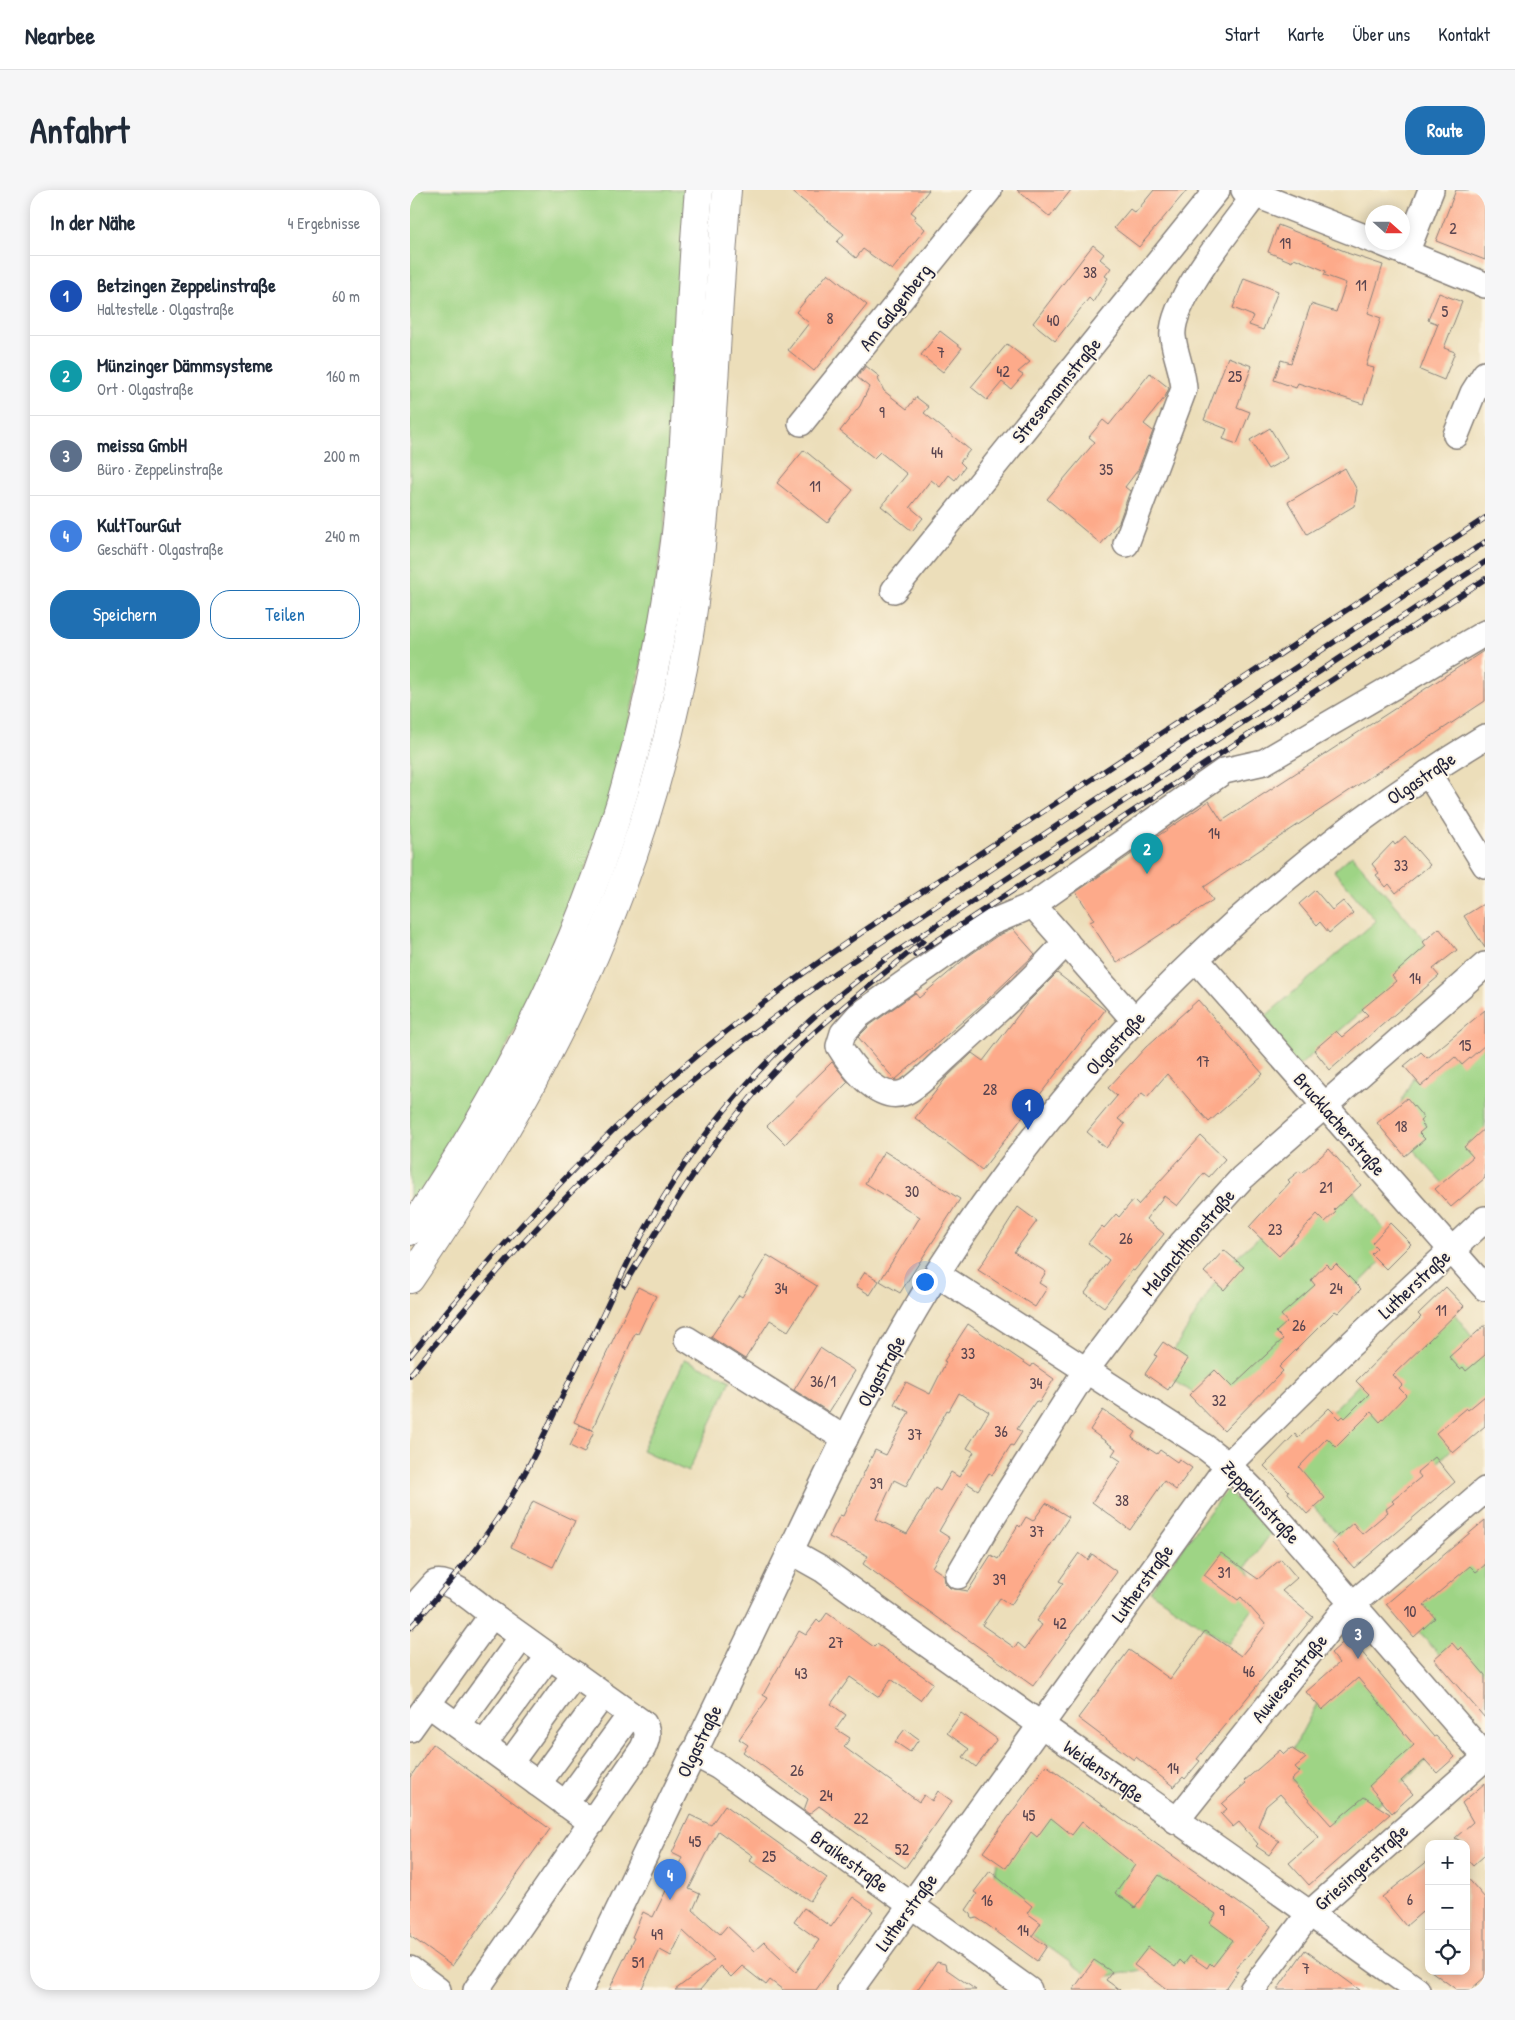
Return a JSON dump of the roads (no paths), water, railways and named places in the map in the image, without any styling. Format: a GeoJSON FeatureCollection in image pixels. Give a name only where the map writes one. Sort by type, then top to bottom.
{"type":"FeatureCollection","features":[{"type":"Feature","properties":{"kind":"highway"},"geometry":{"type":"LineString","coordinates":[[410,1231],[470,1138],[556,974],[585,907],[627,782],[658,652],[675,540],[699,190]]}},
{"type":"Feature","properties":{"kind":"highway"},"geometry":{"type":"LineString","coordinates":[[410,1279],[495,1148],[554,1041],[607,924],[631,863],[649,803],[682,674],[701,545],[727,190]]}},
{"type":"Feature","properties":{"kind":"street","name":"Am Galgenberg"},"geometry":{"type":"LineString","coordinates":[[801,423],[988,190]]}},
{"type":"Feature","properties":{"kind":"street","name":"Stresemannstraße"},"geometry":{"type":"LineString","coordinates":[[894,590],[1217,190]]}},
{"type":"Feature","properties":{"kind":"street"},"geometry":{"type":"LineString","coordinates":[[1406,253],[1431,190]]}},
{"type":"Feature","properties":{"kind":"street"},"geometry":{"type":"LineString","coordinates":[[1126,544],[1184,389],[1183,374],[1173,336],[1176,318],[1185,295],[1250,193],[1365,237]]}},
{"type":"Feature","properties":{"kind":"street"},"geometry":{"type":"LineString","coordinates":[[1399,250],[1485,285]]}},
{"type":"Feature","properties":{"kind":"street"},"geometry":{"type":"LineString","coordinates":[[1456,435],[1473,393],[1485,374]]}},
{"type":"Feature","properties":{"kind":"street"},"geometry":{"type":"LineString","coordinates":[[1066,942],[1036,976],[927,1075],[903,1093],[889,1093],[866,1082],[839,1046],[842,1033],[858,1016],[990,923],[1033,905],[1224,771],[1264,762],[1485,633]]}},
{"type":"Feature","properties":{"kind":"street","name":"Olgastraße"},"geometry":{"type":"LineString","coordinates":[[580,1990],[845,1439],[890,1354],[937,1274],[1011,1168],[1070,1093],[1135,1021],[1196,959],[1307,862],[1372,812],[1428,773],[1485,737]]}},
{"type":"Feature","properties":{"kind":"street"},"geometry":{"type":"LineString","coordinates":[[1428,773],[1485,865]]}},
{"type":"Feature","properties":{"kind":"street"},"geometry":{"type":"LineString","coordinates":[[1033,905],[1135,1021]]}},
{"type":"Feature","properties":{"kind":"street","name":"Brucklacherstraße"},"geometry":{"type":"LineString","coordinates":[[1196,959],[1485,1288]]}},
{"type":"Feature","properties":{"kind":"street","name":"Melanchthonstraße"},"geometry":{"type":"LineString","coordinates":[[958,1576],[995,1513],[1086,1370],[1182,1243],[1242,1178],[1323,1105],[1485,965]]}},
{"type":"Feature","properties":{"kind":"street","name":"Lutherstraße"},"geometry":{"type":"LineString","coordinates":[[850,1990],[1228,1465],[1348,1347],[1485,1219]]}},
{"type":"Feature","properties":{"kind":"street","name":"Zeppelinstraße"},"geometry":{"type":"LineString","coordinates":[[937,1274],[1205,1446],[1228,1465],[1254,1491],[1485,1757]]}},
{"type":"Feature","properties":{"kind":"street"},"geometry":{"type":"LineString","coordinates":[[687,1339],[845,1439]]}},
{"type":"Feature","properties":{"kind":"street","name":"Auwiesenstraße"},"geometry":{"type":"LineString","coordinates":[[1176,1821],[1299,1665],[1352,1603],[1485,1490]]}},
{"type":"Feature","properties":{"kind":"street","name":"Weidenstraße"},"geometry":{"type":"LineString","coordinates":[[790,1551],[822,1570],[1040,1726],[1310,1912],[1417,1990]]}},
{"type":"Feature","properties":{"kind":"street"},"geometry":{"type":"LineString","coordinates":[[410,1611],[431,1588],[440,1582],[452,1586],[644,1724],[647,1730],[646,1742],[592,1824],[476,1990]]}},
{"type":"Feature","properties":{"kind":"street"},"geometry":{"type":"LineString","coordinates":[[410,1729],[492,1615]]}},
{"type":"Feature","properties":{"kind":"street"},"geometry":{"type":"LineString","coordinates":[[458,1725],[522,1637]]}},
{"type":"Feature","properties":{"kind":"street"},"geometry":{"type":"LineString","coordinates":[[484,1744],[549,1656]]}},
{"type":"Feature","properties":{"kind":"street"},"geometry":{"type":"LineString","coordinates":[[510,1763],[575,1674]]}},
{"type":"Feature","properties":{"kind":"street"},"geometry":{"type":"LineString","coordinates":[[538,1784],[604,1695]]}},
{"type":"Feature","properties":{"kind":"street"},"geometry":{"type":"LineString","coordinates":[[428,1704],[592,1824]]}},
{"type":"Feature","properties":{"kind":"street"},"geometry":{"type":"LineString","coordinates":[[565,1804],[630,1714]]}},
{"type":"Feature","properties":{"kind":"street","name":"Braikestraße"},"geometry":{"type":"LineString","coordinates":[[693,1753],[719,1767],[1029,1990]]}},
{"type":"Feature","properties":{"kind":"street","name":"Griesingerstraße"},"geometry":{"type":"LineString","coordinates":[[1252,1990],[1310,1912],[1485,1757]]}},
{"type":"Feature","properties":{"kind":"street"},"geometry":{"type":"LineString","coordinates":[[410,1969],[438,1990]]}},
{"type":"Feature","properties":{"kind":"railway"},"geometry":{"type":"LineString","coordinates":[[410,1356],[496,1253],[588,1155],[653,1093],[743,1018],[837,949],[1485,518]]}},
{"type":"Feature","properties":{"kind":"railway"},"geometry":{"type":"LineString","coordinates":[[410,1375],[500,1268],[596,1167],[665,1104],[728,1053],[836,972],[1485,542]]}},
{"type":"Feature","properties":{"kind":"railway"},"geometry":{"type":"LineString","coordinates":[[592,1338],[651,1219],[696,1148],[744,1087],[797,1032],[826,1006],[887,958],[1485,562]]}},
{"type":"Feature","properties":{"kind":"railway"},"geometry":{"type":"LineString","coordinates":[[915,955],[1485,579]]}},
{"type":"Feature","properties":{"kind":"railway"},"geometry":{"type":"LineString","coordinates":[[624,1285],[692,1177],[748,1101],[806,1040],[923,941]]}},
{"type":"Feature","properties":{"kind":"railway"},"geometry":{"type":"LineString","coordinates":[[410,1628],[468,1560],[506,1505],[528,1466],[595,1332]]}},
{"type":"Feature","properties":{"kind":"place","name":"Münzinger Dämmsysteme"},"geometry":{"type":"Point","coordinates":[1147,874]}},
{"type":"Feature","properties":{"kind":"place","name":"Betzingen Zeppelinstraße"},"geometry":{"type":"Point","coordinates":[1028,1130]}},
{"type":"Feature","properties":{"kind":"place","name":"meissa GmbH"},"geometry":{"type":"Point","coordinates":[1358,1659]}},
{"type":"Feature","properties":{"kind":"place","name":"KultTourGut"},"geometry":{"type":"Point","coordinates":[670,1900]}}]}
